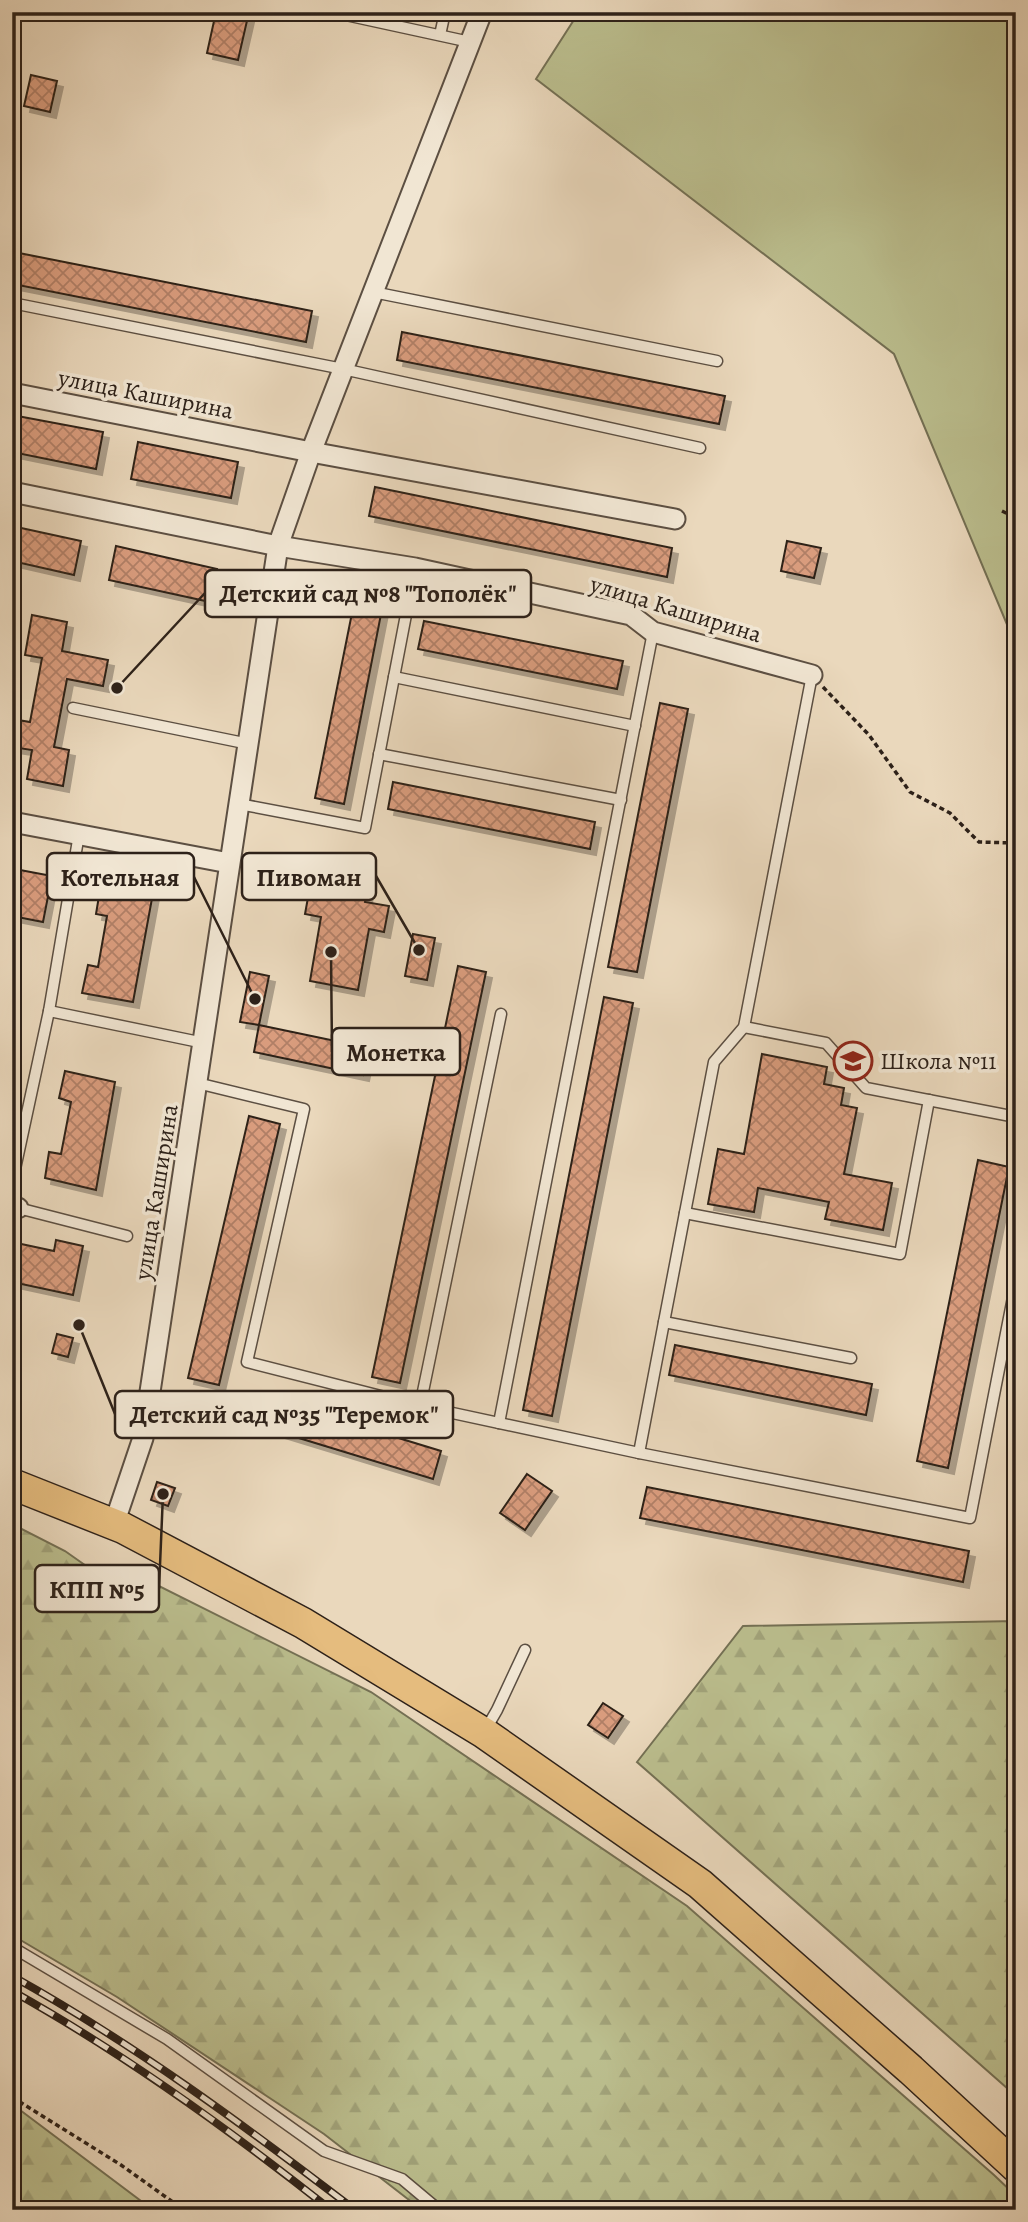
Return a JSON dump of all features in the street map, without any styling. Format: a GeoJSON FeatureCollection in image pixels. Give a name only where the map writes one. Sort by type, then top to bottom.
{"type":"FeatureCollection","features":[{"type":"Feature","properties":{"kind":"main road"},"geometry":{"type":"LineString","coordinates":[[12,1484],[114,1524],[303,1623],[484,1733],[700,1884],[912,2070],[1016,2167]]}},
{"type":"Feature","properties":{"kind":"street","name":"улица Каширина"},"geometry":{"type":"LineString","coordinates":[[114,1524],[143,1438],[278,546],[343,369],[482,12]]}},
{"type":"Feature","properties":{"kind":"street","name":"улица Каширина"},"geometry":{"type":"LineString","coordinates":[[12,393],[311,453],[676,519]]}},
{"type":"Feature","properties":{"kind":"street","name":"улица Каширина"},"geometry":{"type":"LineString","coordinates":[[12,492],[278,546],[415,568],[631,615],[653,632],[812,676]]}},
{"type":"Feature","properties":{"kind":"street"},"geometry":{"type":"LineString","coordinates":[[12,822],[229,863]]}},
{"type":"Feature","properties":{"kind":"lane"},"geometry":{"type":"LineString","coordinates":[[333,12],[470,43]]}},
{"type":"Feature","properties":{"kind":"lane"},"geometry":{"type":"LineString","coordinates":[[440,35],[446,12]]}},
{"type":"Feature","properties":{"kind":"lane"},"geometry":{"type":"LineString","coordinates":[[373,292],[717,361]]}},
{"type":"Feature","properties":{"kind":"lane"},"geometry":{"type":"LineString","coordinates":[[12,303],[343,369],[700,448]]}},
{"type":"Feature","properties":{"kind":"lane"},"geometry":{"type":"LineString","coordinates":[[239,804],[365,828],[415,568]]}},
{"type":"Feature","properties":{"kind":"lane"},"geometry":{"type":"LineString","coordinates":[[499,1423],[653,632]]}},
{"type":"Feature","properties":{"kind":"lane"},"geometry":{"type":"LineString","coordinates":[[639,1453],[714,1062],[744,1027],[812,676]]}},
{"type":"Feature","properties":{"kind":"lane"},"geometry":{"type":"LineString","coordinates":[[394,677],[635,726]]}},
{"type":"Feature","properties":{"kind":"lane"},"geometry":{"type":"LineString","coordinates":[[73,708],[249,744]]}},
{"type":"Feature","properties":{"kind":"lane"},"geometry":{"type":"LineString","coordinates":[[379,754],[621,800]]}},
{"type":"Feature","properties":{"kind":"lane"},"geometry":{"type":"LineString","coordinates":[[12,1182],[49,1011],[79,834]]}},
{"type":"Feature","properties":{"kind":"lane"},"geometry":{"type":"LineString","coordinates":[[49,1011],[204,1043]]}},
{"type":"Feature","properties":{"kind":"lane"},"geometry":{"type":"LineString","coordinates":[[420,1406],[501,1014]]}},
{"type":"Feature","properties":{"kind":"lane"},"geometry":{"type":"LineString","coordinates":[[744,1027],[825,1043],[866,1088],[1016,1117]]}},
{"type":"Feature","properties":{"kind":"lane"},"geometry":{"type":"LineString","coordinates":[[197,1083],[304,1109],[247,1362],[420,1406],[639,1453],[970,1518],[1016,1282]]}},
{"type":"Feature","properties":{"kind":"lane"},"geometry":{"type":"LineString","coordinates":[[685,1213],[900,1254],[929,1100]]}},
{"type":"Feature","properties":{"kind":"lane","name":"улица Каширина"},"geometry":{"type":"LineString","coordinates":[[15,1208],[127,1236]]}},
{"type":"Feature","properties":{"kind":"lane"},"geometry":{"type":"LineString","coordinates":[[664,1322],[851,1358]]}},
{"type":"Feature","properties":{"kind":"lane"},"geometry":{"type":"LineString","coordinates":[[484,1733],[524,1650]]}},
{"type":"Feature","properties":{"kind":"lane"},"geometry":{"type":"LineString","coordinates":[[12,1947],[167,2039],[324,2151],[402,2179],[439,2210]]}},
{"type":"Feature","properties":{"kind":"path"},"geometry":{"type":"LineString","coordinates":[[1002,511],[1016,518]]}},
{"type":"Feature","properties":{"kind":"path"},"geometry":{"type":"LineString","coordinates":[[812,676],[869,735],[911,792],[950,813],[979,842],[1016,843]]}},
{"type":"Feature","properties":{"kind":"path"},"geometry":{"type":"LineString","coordinates":[[12,2097],[121,2165],[184,2210]]}},
{"type":"Feature","properties":{"kind":"green space"},"geometry":{"type":"Polygon","coordinates":[[[579,12],[1016,12],[1016,646],[894,354],[536,79],[579,12]]]}},
{"type":"Feature","properties":{"kind":"green space"},"geometry":{"type":"Polygon","coordinates":[[[12,1524],[65,1551],[119,1589],[159,1586],[371,1692],[687,1906],[994,2175],[1016,2196],[1016,2210],[422,2210],[324,2134],[117,1997],[12,1935],[12,1524]]]}},
{"type":"Feature","properties":{"kind":"green space"},"geometry":{"type":"Polygon","coordinates":[[[1016,1621],[1016,2096],[637,1762],[743,1626],[1016,1621]]]}},
{"type":"Feature","properties":{"kind":"green space"},"geometry":{"type":"Polygon","coordinates":[[[12,2104],[153,2210],[12,2210],[12,2104]]]}},
{"type":"Feature","properties":{"kind":"building"},"geometry":{"type":"Polygon","coordinates":[[[216,12],[249,12],[238,60],[207,53],[216,12]]]}},
{"type":"Feature","properties":{"kind":"building"},"geometry":{"type":"Polygon","coordinates":[[[31,75],[57,81],[50,112],[24,106],[31,75]]]}},
{"type":"Feature","properties":{"kind":"building"},"geometry":{"type":"Polygon","coordinates":[[[19,253],[312,311],[306,342],[13,284],[19,253]]]}},
{"type":"Feature","properties":{"kind":"building"},"geometry":{"type":"Polygon","coordinates":[[[402,332],[725,396],[719,424],[397,360],[402,332]]]}},
{"type":"Feature","properties":{"kind":"building"},"geometry":{"type":"Polygon","coordinates":[[[12,415],[103,432],[96,469],[12,452],[12,415]]]}},
{"type":"Feature","properties":{"kind":"building"},"geometry":{"type":"Polygon","coordinates":[[[138,442],[238,462],[231,498],[131,479],[138,442]]]}},
{"type":"Feature","properties":{"kind":"building"},"geometry":{"type":"Polygon","coordinates":[[[375,487],[672,548],[667,577],[369,516],[375,487]]]}},
{"type":"Feature","properties":{"kind":"building"},"geometry":{"type":"Polygon","coordinates":[[[12,526],[81,541],[74,575],[12,561],[12,526]]]}},
{"type":"Feature","properties":{"kind":"building"},"geometry":{"type":"Polygon","coordinates":[[[787,541],[821,548],[814,578],[781,571],[787,541]]]}},
{"type":"Feature","properties":{"kind":"building"},"geometry":{"type":"Polygon","coordinates":[[[116,546],[217,569],[210,602],[109,580],[116,546]]]}},
{"type":"Feature","properties":{"kind":"building"},"geometry":{"type":"Polygon","coordinates":[[[354,603],[382,609],[344,804],[315,798],[354,603]]]}},
{"type":"Feature","properties":{"kind":"building"},"geometry":{"type":"Polygon","coordinates":[[[32,615],[67,622],[62,651],[108,660],[103,686],[67,679],[54,747],[69,750],[63,786],[27,779],[32,750],[12,747],[12,719],[30,722],[42,658],[25,655],[32,615]]]}},
{"type":"Feature","properties":{"kind":"building"},"geometry":{"type":"Polygon","coordinates":[[[424,621],[623,661],[617,689],[418,649],[424,621]]]}},
{"type":"Feature","properties":{"kind":"building"},"geometry":{"type":"Polygon","coordinates":[[[660,703],[688,709],[637,972],[608,967],[660,703]]]}},
{"type":"Feature","properties":{"kind":"building"},"geometry":{"type":"Polygon","coordinates":[[[393,782],[595,822],[590,849],[388,809],[393,782]]]}},
{"type":"Feature","properties":{"kind":"building"},"geometry":{"type":"Polygon","coordinates":[[[20,870],[52,876],[43,922],[12,916],[12,879],[19,880],[20,870]]]}},
{"type":"Feature","properties":{"kind":"building"},"geometry":{"type":"Polygon","coordinates":[[[311,881],[367,892],[365,902],[389,906],[384,932],[369,929],[358,990],[310,981],[321,917],[305,914],[311,881]]]}},
{"type":"Feature","properties":{"kind":"building"},"geometry":{"type":"Polygon","coordinates":[[[101,884],[153,893],[133,1002],[82,993],[88,965],[98,967],[107,916],[96,914],[101,884]]]}},
{"type":"Feature","properties":{"kind":"building"},"geometry":{"type":"Polygon","coordinates":[[[413,934],[435,938],[427,980],[405,976],[413,934]]]}},
{"type":"Feature","properties":{"kind":"building"},"geometry":{"type":"Polygon","coordinates":[[[458,966],[486,972],[400,1383],[372,1377],[458,966]]]}},
{"type":"Feature","properties":{"kind":"building"},"geometry":{"type":"Polygon","coordinates":[[[250,972],[269,976],[259,1025],[240,1022],[250,972]]]}},
{"type":"Feature","properties":{"kind":"building"},"geometry":{"type":"Polygon","coordinates":[[[604,997],[633,1003],[552,1416],[523,1410],[604,997]]]}},
{"type":"Feature","properties":{"kind":"building"},"geometry":{"type":"Polygon","coordinates":[[[259,1025],[369,1048],[363,1075],[254,1052],[259,1025]]]}},
{"type":"Feature","properties":{"kind":"building"},"geometry":{"type":"Polygon","coordinates":[[[762,1054],[827,1067],[824,1084],[844,1088],[841,1105],[857,1108],[844,1174],[892,1183],[883,1230],[825,1219],[829,1202],[758,1188],[754,1212],[708,1204],[718,1149],[744,1154],[762,1054]]]}},
{"type":"Feature","properties":{"kind":"building"},"geometry":{"type":"Polygon","coordinates":[[[65,1071],[115,1082],[96,1190],[45,1178],[49,1152],[61,1154],[71,1102],[59,1098],[65,1071]]]}},
{"type":"Feature","properties":{"kind":"building"},"geometry":{"type":"Polygon","coordinates":[[[249,1116],[280,1124],[219,1385],[188,1378],[249,1116]]]}},
{"type":"Feature","properties":{"kind":"building"},"geometry":{"type":"Polygon","coordinates":[[[978,1160],[1009,1167],[948,1468],[917,1461],[978,1160]]]}},
{"type":"Feature","properties":{"kind":"building"},"geometry":{"type":"Polygon","coordinates":[[[56,1240],[83,1246],[73,1295],[12,1282],[12,1242],[54,1251],[56,1240]]]}},
{"type":"Feature","properties":{"kind":"building"},"geometry":{"type":"Polygon","coordinates":[[[57,1334],[73,1338],[68,1357],[52,1353],[57,1334]]]}},
{"type":"Feature","properties":{"kind":"building"},"geometry":{"type":"Polygon","coordinates":[[[675,1345],[872,1384],[866,1415],[669,1375],[675,1345]]]}},
{"type":"Feature","properties":{"kind":"building"},"geometry":{"type":"Polygon","coordinates":[[[261,1396],[441,1451],[433,1479],[253,1424],[261,1396]]]}},
{"type":"Feature","properties":{"kind":"building"},"geometry":{"type":"Polygon","coordinates":[[[527,1474],[552,1491],[525,1530],[500,1513],[527,1474]]]}},
{"type":"Feature","properties":{"kind":"building"},"geometry":{"type":"Polygon","coordinates":[[[157,1482],[175,1488],[168,1506],[151,1500],[157,1482]]]}},
{"type":"Feature","properties":{"kind":"building"},"geometry":{"type":"Polygon","coordinates":[[[647,1487],[969,1551],[963,1582],[640,1518],[647,1487]]]}},
{"type":"Feature","properties":{"kind":"building"},"geometry":{"type":"Polygon","coordinates":[[[603,1703],[623,1716],[608,1738],[588,1725],[603,1703]]]}},
{"type":"Feature","properties":{"kind":"railway"},"geometry":{"type":"LineString","coordinates":[[12,1976],[145,2057],[355,2210]]}},
{"type":"Feature","properties":{"kind":"railway"},"geometry":{"type":"LineString","coordinates":[[12,1991],[176,2094],[331,2210]]}},
{"type":"Feature","properties":{"kind":"place","name":"Детский сад №8 \"Тополёк\""},"geometry":{"type":"Point","coordinates":[117,688]}},
{"type":"Feature","properties":{"kind":"place","name":"Пивоман"},"geometry":{"type":"Point","coordinates":[419,950]}},
{"type":"Feature","properties":{"kind":"place","name":"Монетка"},"geometry":{"type":"Point","coordinates":[331,952]}},
{"type":"Feature","properties":{"kind":"place","name":"Котельная"},"geometry":{"type":"Point","coordinates":[255,999]}},
{"type":"Feature","properties":{"kind":"place","name":"Школа №11"},"geometry":{"type":"Point","coordinates":[853,1061]}},
{"type":"Feature","properties":{"kind":"place","name":"Детский сад №35 \"Теремок\""},"geometry":{"type":"Point","coordinates":[79,1325]}},
{"type":"Feature","properties":{"kind":"place","name":"КПП №5"},"geometry":{"type":"Point","coordinates":[163,1494]}}]}
